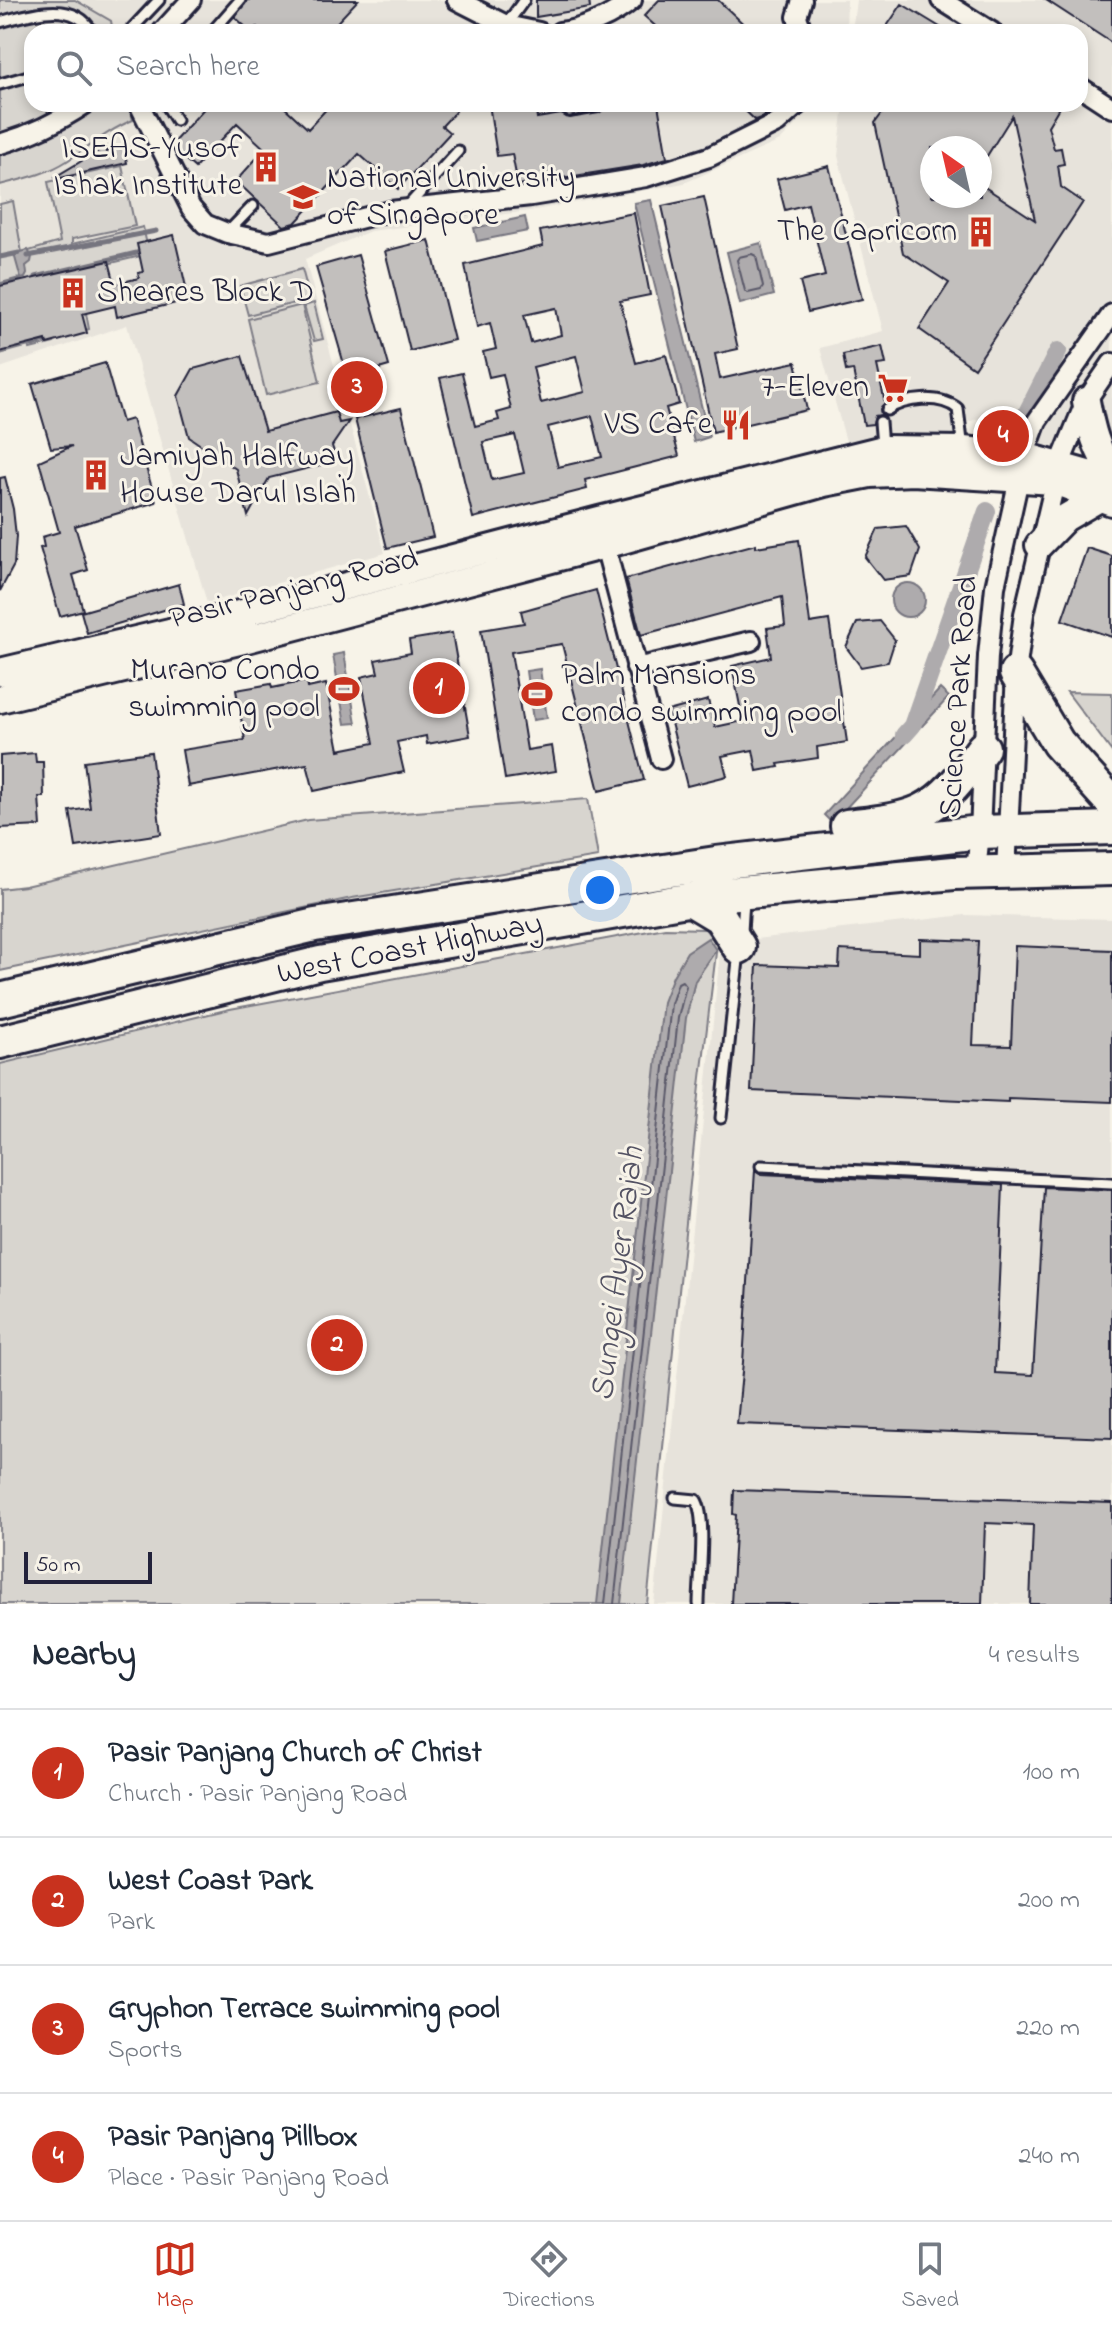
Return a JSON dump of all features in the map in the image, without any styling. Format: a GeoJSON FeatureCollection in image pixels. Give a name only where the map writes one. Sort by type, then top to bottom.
{"type":"FeatureCollection","features":[{"type":"Feature","properties":{"kind":"highway"},"geometry":{"type":"LineString","coordinates":[[1016,673],[1058,743],[1112,803]]}},
{"type":"Feature","properties":{"kind":"highway"},"geometry":{"type":"LineString","coordinates":[[560,887],[644,856],[886,821],[922,810],[959,780],[983,748]]}},
{"type":"Feature","properties":{"kind":"highway","name":"West Coast Highway"},"geometry":{"type":"LineString","coordinates":[[0,1000],[315,925],[560,887],[757,874],[994,831],[1112,828]]}},
{"type":"Feature","properties":{"kind":"highway","name":"West Coast Highway"},"geometry":{"type":"LineString","coordinates":[[0,1042],[320,963],[690,899],[757,874],[852,881],[991,872],[1112,869]]}},
{"type":"Feature","properties":{"kind":"highway"},"geometry":{"type":"LineString","coordinates":[[690,899],[720,917],[739,947]]}},
{"type":"Feature","properties":{"kind":"main road"},"geometry":{"type":"LineString","coordinates":[[1086,401],[1092,435],[1112,472]]}},
{"type":"Feature","properties":{"kind":"main road","name":"Pasir Panjang Road"},"geometry":{"type":"LineString","coordinates":[[0,699],[241,627],[884,461],[962,462],[1056,473],[1108,494]]}},
{"type":"Feature","properties":{"kind":"main road"},"geometry":{"type":"LineString","coordinates":[[1039,545],[1065,518],[1108,494]]}},
{"type":"Feature","properties":{"kind":"main road","name":"Pasir Panjang Road"},"geometry":{"type":"LineString","coordinates":[[0,672],[241,627]]}},
{"type":"Feature","properties":{"kind":"street"},"geometry":{"type":"LineString","coordinates":[[169,24],[191,0]]}},
{"type":"Feature","properties":{"kind":"street"},"geometry":{"type":"LineString","coordinates":[[457,0],[504,24]]}},
{"type":"Feature","properties":{"kind":"street"},"geometry":{"type":"LineString","coordinates":[[800,24],[797,17],[802,0]]}},
{"type":"Feature","properties":{"kind":"street"},"geometry":{"type":"LineString","coordinates":[[941,0],[979,24]]}},
{"type":"Feature","properties":{"kind":"street"},"geometry":{"type":"LineString","coordinates":[[597,24],[625,2]]}},
{"type":"Feature","properties":{"kind":"street"},"geometry":{"type":"LineString","coordinates":[[1088,92],[1112,108]]}},
{"type":"Feature","properties":{"kind":"street"},"geometry":{"type":"LineString","coordinates":[[0,144],[26,136],[74,112]]}},
{"type":"Feature","properties":{"kind":"street"},"geometry":{"type":"LineString","coordinates":[[143,112],[191,208],[205,224],[227,233],[269,242],[404,210],[531,196],[646,177],[709,157],[777,123],[789,112]]}},
{"type":"Feature","properties":{"kind":"street","name":"Science Park Road"},"geometry":{"type":"LineString","coordinates":[[991,872],[994,831],[983,748],[995,587],[1022,468],[1037,421],[1112,314]]}},
{"type":"Feature","properties":{"kind":"street","name":"Science Park Road"},"geometry":{"type":"LineString","coordinates":[[991,872],[1024,614],[1056,473],[1086,401],[1112,363]]}},
{"type":"Feature","properties":{"kind":"street"},"geometry":{"type":"LineString","coordinates":[[602,533],[661,759]]}},
{"type":"Feature","properties":{"kind":"street"},"geometry":{"type":"LineString","coordinates":[[636,668],[751,641]]}},
{"type":"Feature","properties":{"kind":"lane"},"geometry":{"type":"LineString","coordinates":[[39,0],[42,11]]}},
{"type":"Feature","properties":{"kind":"lane"},"geometry":{"type":"LineString","coordinates":[[136,24],[159,0]]}},
{"type":"Feature","properties":{"kind":"lane"},"geometry":{"type":"LineString","coordinates":[[219,24],[240,0]]}},
{"type":"Feature","properties":{"kind":"lane"},"geometry":{"type":"LineString","coordinates":[[507,24],[524,0]]}},
{"type":"Feature","properties":{"kind":"lane"},"geometry":{"type":"LineString","coordinates":[[0,22],[59,7],[73,8],[88,24]]}},
{"type":"Feature","properties":{"kind":"lane"},"geometry":{"type":"LineString","coordinates":[[0,84],[24,77]]}},
{"type":"Feature","properties":{"kind":"lane"},"geometry":{"type":"LineString","coordinates":[[171,112],[176,120]]}},
{"type":"Feature","properties":{"kind":"lane"},"geometry":{"type":"LineString","coordinates":[[404,210],[458,151]]}},
{"type":"Feature","properties":{"kind":"lane"},"geometry":{"type":"LineString","coordinates":[[227,233],[253,206]]}},
{"type":"Feature","properties":{"kind":"lane"},"geometry":{"type":"LineString","coordinates":[[887,410],[916,401],[943,400],[951,404],[958,409],[962,462]]}},
{"type":"Feature","properties":{"kind":"lane"},"geometry":{"type":"LineString","coordinates":[[880,422],[884,461]]}},
{"type":"Feature","properties":{"kind":"lane"},"geometry":{"type":"LineString","coordinates":[[721,1118],[739,947],[757,874]]}},
{"type":"Feature","properties":{"kind":"lane"},"geometry":{"type":"LineString","coordinates":[[761,1166],[1112,1183]]}},
{"type":"Feature","properties":{"kind":"lane"},"geometry":{"type":"LineString","coordinates":[[675,1498],[696,1500],[700,1507],[703,1523],[699,1604]]}},
{"type":"Feature","properties":{"kind":"shaded area","name":"National University of Singapore"},"geometry":{"type":"Polygon","coordinates":[[[0,0],[847,0],[846,24],[24,24],[24,112],[807,112],[780,141],[684,183],[529,211],[370,231],[305,259],[385,553],[207,603],[127,325],[0,368],[0,0]]]}},
{"type":"Feature","properties":{"kind":"shaded area"},"geometry":{"type":"Polygon","coordinates":[[[0,0],[75,0],[112,24],[24,24],[24,112],[131,112],[133,120],[59,166],[0,185],[0,0]]]}},
{"type":"Feature","properties":{"kind":"shaded area"},"geometry":{"type":"Polygon","coordinates":[[[856,0],[1112,0],[1112,460],[1024,440],[1017,407],[968,422],[969,434],[847,445],[820,348],[883,331],[838,156],[843,112],[1088,112],[1088,24],[853,24],[856,0]]]}},
{"type":"Feature","properties":{"kind":"shaded area"},"geometry":{"type":"Polygon","coordinates":[[[122,166],[135,226],[72,239],[72,244],[143,227],[149,254],[78,271],[89,329],[53,339],[54,343],[0,354],[0,204],[13,201],[22,253],[60,242],[48,182],[122,166]]]}},
{"type":"Feature","properties":{"kind":"shaded area"},"geometry":{"type":"Polygon","coordinates":[[[302,269],[310,299],[248,315],[240,286],[302,269]]]}},
{"type":"Feature","properties":{"kind":"shaded area"},"geometry":{"type":"Polygon","coordinates":[[[314,303],[323,339],[314,341],[304,306],[314,303]]]}},
{"type":"Feature","properties":{"kind":"shaded area"},"geometry":{"type":"Polygon","coordinates":[[[302,305],[320,382],[266,395],[248,319],[302,305]]]}},
{"type":"Feature","properties":{"kind":"shaded area"},"geometry":{"type":"Polygon","coordinates":[[[1067,692],[1112,693],[1112,752],[1067,692]]]}},
{"type":"Feature","properties":{"kind":"shaded area"},"geometry":{"type":"Polygon","coordinates":[[[588,799],[598,857],[352,898],[0,971],[0,889],[25,886],[308,820],[588,799]]]}},
{"type":"Feature","properties":{"kind":"shaded area"},"geometry":{"type":"Polygon","coordinates":[[[965,915],[1112,919],[1112,1604],[654,1604],[721,943],[965,915]]]}},
{"type":"Feature","properties":{"kind":"shaded area"},"geometry":{"type":"Polygon","coordinates":[[[665,928],[705,929],[717,944],[647,1604],[0,1604],[0,1064],[230,1009],[665,928]]]}},
{"type":"Feature","properties":{"kind":"water"},"geometry":{"type":"Polygon","coordinates":[[[651,200],[709,437],[694,442],[634,203],[651,200]]]}},
{"type":"Feature","properties":{"kind":"water"},"geometry":{"type":"Polygon","coordinates":[[[525,217],[528,231],[477,241],[474,228],[525,217]]]}},
{"type":"Feature","properties":{"kind":"water"},"geometry":{"type":"Polygon","coordinates":[[[761,243],[774,295],[740,304],[727,252],[761,243]]]}},
{"type":"Feature","properties":{"kind":"water"},"geometry":{"type":"Polygon","coordinates":[[[28,250],[31,262],[26,266],[25,278],[21,279],[14,254],[28,250]]]}},
{"type":"Feature","properties":{"kind":"water"},"geometry":{"type":"Polygon","coordinates":[[[362,372],[367,399],[352,402],[346,375],[362,372]]]}},
{"type":"Feature","properties":{"kind":"water"},"geometry":{"type":"Polygon","coordinates":[[[908,583],[920,588],[925,600],[920,612],[908,617],[896,612],[891,600],[896,588],[908,583]]]}},
{"type":"Feature","properties":{"kind":"water","name":"Murano Condo swimming pool"},"geometry":{"type":"Polygon","coordinates":[[[344,653],[356,723],[345,724],[333,655],[344,653]]]}},
{"type":"Feature","properties":{"kind":"water","name":"Palm Mansions condo swimming pool"},"geometry":{"type":"Polygon","coordinates":[[[540,669],[547,718],[533,720],[526,671],[540,669]]]}},
{"type":"Feature","properties":{"kind":"water"},"geometry":{"type":"Polygon","coordinates":[[[940,689],[949,697],[832,823],[824,815],[940,689]]]}},
{"type":"Feature","properties":{"kind":"water"},"geometry":{"type":"Polygon","coordinates":[[[708,938],[716,950],[695,981],[686,1018],[621,1604],[597,1604],[663,1002],[687,952],[708,938]]]}},
{"type":"Feature","properties":{"kind":"building"},"geometry":{"type":"Polygon","coordinates":[[[247,0],[358,0],[336,24],[242,24],[235,17],[247,0]]]}},
{"type":"Feature","properties":{"kind":"building"},"geometry":{"type":"Polygon","coordinates":[[[536,0],[589,0],[590,8],[536,17],[536,0]]]}},
{"type":"Feature","properties":{"kind":"building"},"geometry":{"type":"Polygon","coordinates":[[[659,0],[718,0],[744,24],[653,24],[644,16],[659,0]]]}},
{"type":"Feature","properties":{"kind":"building"},"geometry":{"type":"Polygon","coordinates":[[[1046,0],[1112,0],[1112,43],[1088,27],[1088,24],[1083,24],[1046,0]]]}},
{"type":"Feature","properties":{"kind":"building"},"geometry":{"type":"Polygon","coordinates":[[[902,4],[935,24],[888,24],[902,4]]]}},
{"type":"Feature","properties":{"kind":"building"},"geometry":{"type":"Polygon","coordinates":[[[201,112],[290,112],[308,129],[324,112],[455,112],[442,126],[450,133],[398,189],[359,154],[295,223],[284,226],[236,181],[265,149],[237,123],[195,168],[172,144],[201,112]]]}},
{"type":"Feature","properties":{"kind":"building"},"geometry":{"type":"Polygon","coordinates":[[[490,112],[536,112],[537,118],[561,114],[570,118],[600,112],[659,112],[667,158],[643,165],[518,185],[512,154],[497,156],[490,112]]]}},
{"type":"Feature","properties":{"kind":"building"},"geometry":{"type":"Polygon","coordinates":[[[746,112],[768,112],[763,117],[755,120],[746,112]]]}},
{"type":"Feature","properties":{"kind":"building","name":"The Capricorn"},"geometry":{"type":"Polygon","coordinates":[[[883,112],[1056,112],[1048,126],[1054,149],[1061,148],[1064,164],[1058,165],[1061,187],[1083,202],[974,368],[919,329],[949,283],[903,253],[875,123],[883,112]]]}},
{"type":"Feature","properties":{"kind":"building"},"geometry":{"type":"Polygon","coordinates":[[[105,147],[106,152],[124,148],[127,163],[56,179],[55,177],[105,147]]]}},
{"type":"Feature","properties":{"kind":"building"},"geometry":{"type":"Polygon","coordinates":[[[829,166],[862,299],[808,312],[800,282],[825,276],[808,204],[785,210],[777,179],[829,166]]]}},
{"type":"Feature","properties":{"kind":"building"},"geometry":{"type":"Polygon","coordinates":[[[704,197],[738,349],[715,354],[720,379],[796,362],[807,410],[713,432],[662,206],[704,197]]]}},
{"type":"Feature","properties":{"kind":"building"},"geometry":{"type":"Polygon","coordinates":[[[634,213],[650,295],[620,301],[636,363],[666,355],[679,404],[666,408],[679,456],[585,480],[587,489],[473,518],[440,378],[462,373],[475,426],[499,420],[497,413],[511,409],[503,374],[489,377],[483,352],[496,349],[490,323],[477,327],[465,265],[543,246],[540,231],[634,213]],[[556,308],[524,315],[531,343],[561,335],[556,308]],[[576,356],[533,367],[541,403],[585,392],[576,356]],[[592,416],[548,427],[558,467],[602,457],[592,416]],[[515,435],[483,442],[492,480],[524,473],[515,435]]]}},
{"type":"Feature","properties":{"kind":"building"},"geometry":{"type":"Polygon","coordinates":[[[174,235],[189,300],[117,317],[115,306],[82,314],[87,333],[0,352],[0,286],[109,261],[115,284],[139,278],[138,273],[143,272],[137,244],[174,235]]]}},
{"type":"Feature","properties":{"kind":"building"},"geometry":{"type":"Polygon","coordinates":[[[429,240],[454,340],[410,351],[385,251],[429,240]]]}},
{"type":"Feature","properties":{"kind":"building"},"geometry":{"type":"Polygon","coordinates":[[[358,255],[389,366],[348,378],[316,267],[358,255]]]}},
{"type":"Feature","properties":{"kind":"building"},"geometry":{"type":"Polygon","coordinates":[[[882,346],[886,364],[877,365],[885,403],[880,409],[881,415],[875,416],[873,424],[864,425],[853,370],[846,371],[843,355],[882,346]]]}},
{"type":"Feature","properties":{"kind":"building"},"geometry":{"type":"Polygon","coordinates":[[[242,356],[265,431],[336,412],[339,423],[349,421],[332,446],[337,461],[269,478],[248,516],[236,469],[189,437],[178,396],[193,369],[242,356]]]}},
{"type":"Feature","properties":{"kind":"building","name":"Jamiyah Halfway House Darul Islah"},"geometry":{"type":"Polygon","coordinates":[[[105,363],[122,422],[132,419],[156,502],[75,526],[88,570],[73,575],[83,610],[60,616],[40,548],[44,547],[42,537],[59,532],[39,461],[72,446],[51,448],[32,384],[105,363]]]}},
{"type":"Feature","properties":{"kind":"building"},"geometry":{"type":"Polygon","coordinates":[[[401,408],[433,537],[387,548],[355,419],[401,408]]]}},
{"type":"Feature","properties":{"kind":"building"},"geometry":{"type":"Polygon","coordinates":[[[5,477],[16,536],[14,565],[0,591],[0,478],[5,477]]]}},
{"type":"Feature","properties":{"kind":"building"},"geometry":{"type":"Polygon","coordinates":[[[906,526],[920,550],[911,576],[883,580],[865,557],[878,529],[906,526]]]}},
{"type":"Feature","properties":{"kind":"building"},"geometry":{"type":"Polygon","coordinates":[[[799,540],[810,623],[829,620],[847,742],[817,747],[818,758],[778,764],[779,767],[757,771],[753,750],[722,756],[727,776],[687,786],[668,711],[708,700],[715,727],[743,721],[732,666],[771,657],[767,628],[785,626],[782,597],[641,635],[626,579],[756,544],[756,547],[799,540]]]}},
{"type":"Feature","properties":{"kind":"building"},"geometry":{"type":"Polygon","coordinates":[[[1087,548],[1112,556],[1112,637],[1062,620],[1087,548]]]}},
{"type":"Feature","properties":{"kind":"building"},"geometry":{"type":"Polygon","coordinates":[[[179,584],[184,604],[87,633],[81,612],[179,584]]]}},
{"type":"Feature","properties":{"kind":"building"},"geometry":{"type":"Polygon","coordinates":[[[596,590],[644,780],[599,791],[562,644],[511,652],[527,750],[552,746],[556,771],[505,779],[481,630],[524,623],[521,611],[596,590]]]}},
{"type":"Feature","properties":{"kind":"building"},"geometry":{"type":"Polygon","coordinates":[[[880,621],[895,640],[888,662],[861,667],[846,647],[857,623],[880,621]]]}},
{"type":"Feature","properties":{"kind":"building"},"geometry":{"type":"Polygon","coordinates":[[[452,633],[470,736],[427,744],[426,736],[397,742],[404,772],[314,791],[307,764],[188,786],[182,750],[245,740],[236,690],[271,684],[272,688],[307,681],[308,688],[326,684],[339,750],[374,743],[361,677],[378,673],[375,660],[411,653],[409,640],[452,633]]]}},
{"type":"Feature","properties":{"kind":"building"},"geometry":{"type":"Polygon","coordinates":[[[151,752],[161,834],[76,847],[70,811],[90,808],[84,761],[151,752]]]}},
{"type":"Feature","properties":{"kind":"building"},"geometry":{"type":"Polygon","coordinates":[[[35,753],[36,762],[43,762],[44,797],[39,797],[41,826],[0,828],[0,756],[35,753]]]}},
{"type":"Feature","properties":{"kind":"building"},"geometry":{"type":"Polygon","coordinates":[[[920,939],[978,941],[973,1045],[1011,1046],[1015,946],[1112,950],[1112,1102],[1008,1098],[1008,1102],[751,1091],[757,965],[839,968],[840,950],[920,954],[920,939]]]}},
{"type":"Feature","properties":{"kind":"building"},"geometry":{"type":"Polygon","coordinates":[[[755,1170],[761,1174],[1003,1185],[995,1373],[1033,1375],[1044,1187],[1112,1190],[1112,1438],[737,1424],[755,1170]]]}},
{"type":"Feature","properties":{"kind":"building"},"geometry":{"type":"Polygon","coordinates":[[[734,1490],[1112,1503],[1112,1604],[1030,1604],[1033,1525],[985,1523],[982,1604],[731,1604],[736,1515],[733,1514],[734,1490]]]}},
{"type":"Feature","properties":{"kind":"waterway"},"geometry":{"type":"LineString","coordinates":[[28,256],[156,231]]}},
{"type":"Feature","properties":{"kind":"waterway"},"geometry":{"type":"LineString","coordinates":[[37,283],[36,277],[145,251]]}},
{"type":"Feature","properties":{"kind":"waterway"},"geometry":{"type":"LineString","coordinates":[[0,257],[19,253]]}},
{"type":"Feature","properties":{"kind":"waterway"},"geometry":{"type":"LineString","coordinates":[[0,285],[18,280],[19,285]]}},
{"type":"Feature","properties":{"kind":"waterway"},"geometry":{"type":"LineString","coordinates":[[31,338],[32,345],[48,340]]}},
{"type":"Feature","properties":{"kind":"waterway","name":"Sungei Ayer Rajah"},"geometry":{"type":"LineString","coordinates":[[1014,438],[1058,351]]}},
{"type":"Feature","properties":{"kind":"waterway","name":"Sungei Ayer Rajah"},"geometry":{"type":"LineString","coordinates":[[904,735],[912,726],[987,511]]}},
{"type":"Feature","properties":{"kind":"place","name":"ISEAS-Yusof Ishak Institute"},"geometry":{"type":"Point","coordinates":[266,167]}},
{"type":"Feature","properties":{"kind":"place","name":"National University of Singapore"},"geometry":{"type":"Point","coordinates":[303,197]}},
{"type":"Feature","properties":{"kind":"place","name":"The Capricorn"},"geometry":{"type":"Point","coordinates":[981,232]}},
{"type":"Feature","properties":{"kind":"place","name":"Sheares Block D"},"geometry":{"type":"Point","coordinates":[73,293]}},
{"type":"Feature","properties":{"kind":"place","name":"Gryphon Terrace swimming pool"},"geometry":{"type":"Point","coordinates":[357,387]}},
{"type":"Feature","properties":{"kind":"place","name":"7-Eleven"},"geometry":{"type":"Point","coordinates":[893,388]}},
{"type":"Feature","properties":{"kind":"place","name":"VS Cafe"},"geometry":{"type":"Point","coordinates":[736,425]}},
{"type":"Feature","properties":{"kind":"place","name":"Pasir Panjang Pillbox"},"geometry":{"type":"Point","coordinates":[1003,436]}},
{"type":"Feature","properties":{"kind":"place","name":"Jamiyah Halfway House Darul Islah"},"geometry":{"type":"Point","coordinates":[96,475]}},
{"type":"Feature","properties":{"kind":"place","name":"Pasir Panjang Church of Christ"},"geometry":{"type":"Point","coordinates":[439,688]}},
{"type":"Feature","properties":{"kind":"place","name":"Murano Condo swimming pool"},"geometry":{"type":"Point","coordinates":[344,689]}},
{"type":"Feature","properties":{"kind":"place","name":"Palm Mansions condo swimming pool"},"geometry":{"type":"Point","coordinates":[537,694]}},
{"type":"Feature","properties":{"kind":"place","name":"West Coast Park"},"geometry":{"type":"Point","coordinates":[337,1345]}}]}
